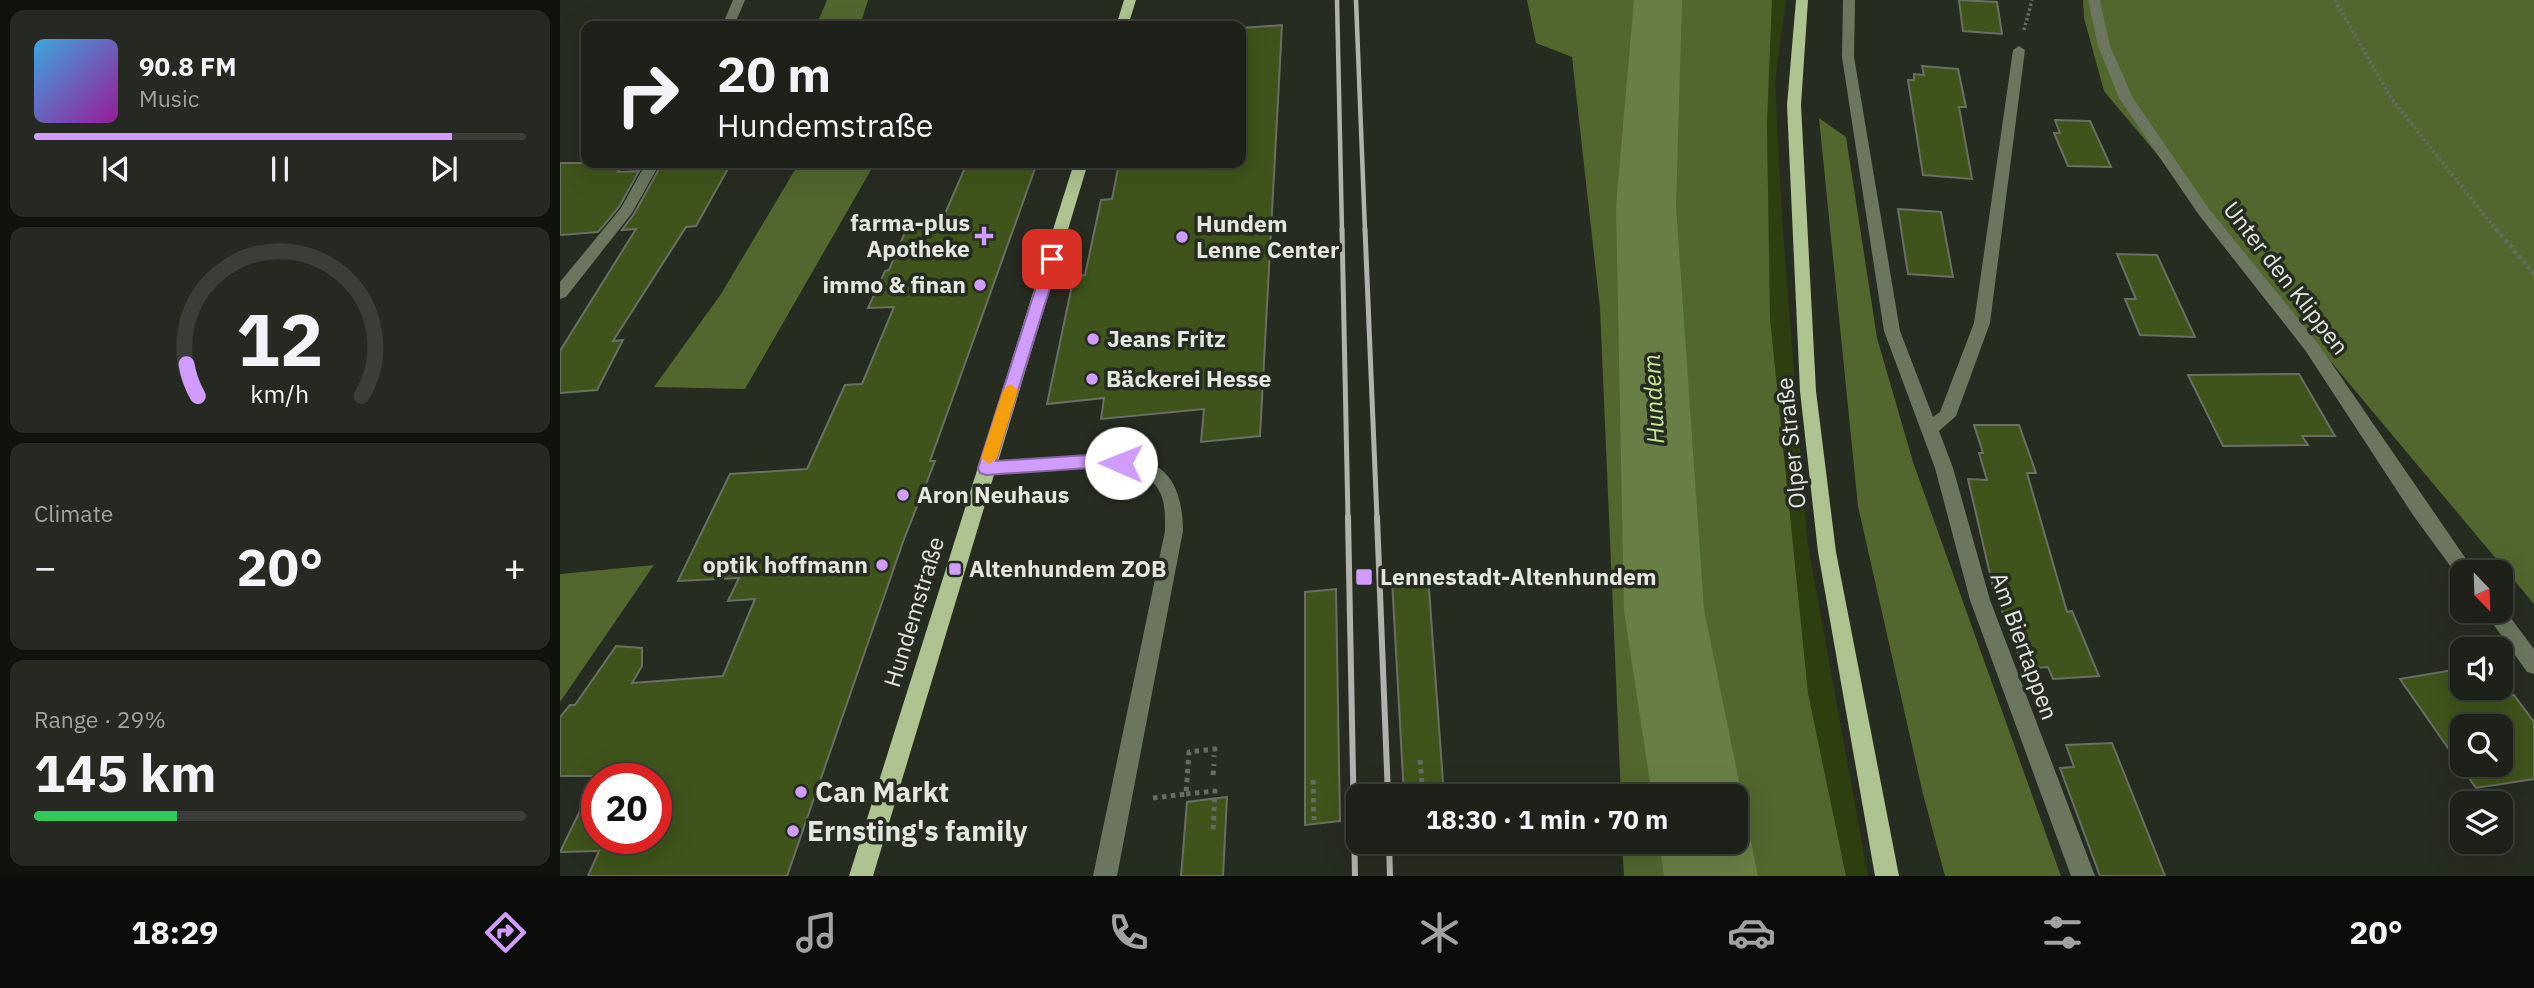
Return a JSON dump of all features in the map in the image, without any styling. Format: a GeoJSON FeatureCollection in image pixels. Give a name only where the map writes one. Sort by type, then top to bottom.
{"type":"FeatureCollection","features":[{"type":"Feature","properties":{"kind":"main road"},"geometry":{"type":"LineString","coordinates":[[1124,21],[1130,0]]}},
{"type":"Feature","properties":{"kind":"main road","name":"Olper Straße"},"geometry":{"type":"LineString","coordinates":[[1802,0],[1794,105],[1808,391],[1827,552],[1886,876]]}},
{"type":"Feature","properties":{"kind":"main road","name":"Hundemstraße"},"geometry":{"type":"LineString","coordinates":[[861,876],[1079,168]]}},
{"type":"Feature","properties":{"kind":"street"},"geometry":{"type":"LineString","coordinates":[[730,21],[739,0]]}},
{"type":"Feature","properties":{"kind":"street","name":"Am Biertappen"},"geometry":{"type":"LineString","coordinates":[[1849,0],[1849,57],[1892,331],[1944,468],[1980,600],[2083,876]]}},
{"type":"Feature","properties":{"kind":"street","name":"Unter den Klippen"},"geometry":{"type":"LineString","coordinates":[[2094,0],[2104,46],[2126,98],[2204,212],[2311,346],[2420,510],[2457,560]]}},
{"type":"Feature","properties":{"kind":"street"},"geometry":{"type":"LineString","coordinates":[[1928,429],[1947,416],[1982,323],[2019,50]]}},
{"type":"Feature","properties":{"kind":"street"},"geometry":{"type":"LineString","coordinates":[[560,293],[627,211],[650,168]]}},
{"type":"Feature","properties":{"kind":"street"},"geometry":{"type":"LineString","coordinates":[[986,468],[1104,460],[1139,465],[1159,475],[1172,494],[1174,531],[1105,876]]}},
{"type":"Feature","properties":{"kind":"street"},"geometry":{"type":"LineString","coordinates":[[2503,623],[2534,665]]}},
{"type":"Feature","properties":{"kind":"path"},"geometry":{"type":"LineString","coordinates":[[2019,50],[2032,0]]}},
{"type":"Feature","properties":{"kind":"path"},"geometry":{"type":"LineString","coordinates":[[2335,0],[2391,97],[2490,223],[2534,274]]}},
{"type":"Feature","properties":{"kind":"path"},"geometry":{"type":"LineString","coordinates":[[1186,794],[1189,752],[1215,749],[1213,775]]}},
{"type":"Feature","properties":{"kind":"path"},"geometry":{"type":"LineString","coordinates":[[1420,760],[1422,784]]}},
{"type":"Feature","properties":{"kind":"path"},"geometry":{"type":"LineString","coordinates":[[1313,780],[1314,820]]}},
{"type":"Feature","properties":{"kind":"path"},"geometry":{"type":"LineString","coordinates":[[1119,802],[1215,790],[1213,833]]}},
{"type":"Feature","properties":{"kind":"green space"},"geometry":{"type":"Polygon","coordinates":[[[827,0],[868,0],[862,19],[865,21],[818,21],[827,0]]]}},
{"type":"Feature","properties":{"kind":"green space"},"geometry":{"type":"Polygon","coordinates":[[[1527,0],[1772,0],[1767,124],[1770,318],[1808,693],[1846,876],[1624,876],[1623,854],[1748,854],[1748,784],[1620,784],[1600,308],[1572,57],[1536,43],[1527,0]]]}},
{"type":"Feature","properties":{"kind":"green space"},"geometry":{"type":"Polygon","coordinates":[[[1772,0],[1786,0],[1775,81],[1782,218],[1807,540],[1868,876],[1846,876],[1808,693],[1770,318],[1767,124],[1772,0]]]}},
{"type":"Feature","properties":{"kind":"green space"},"geometry":{"type":"Polygon","coordinates":[[[2083,0],[2534,0],[2534,604],[2513,579],[2513,560],[2497,560],[2104,91],[2084,18],[2083,0]]]}},
{"type":"Feature","properties":{"kind":"green space"},"geometry":{"type":"Polygon","coordinates":[[[1819,118],[1846,137],[1877,338],[1913,462],[2061,876],[1945,876],[1923,794],[1858,506],[1819,118]]]}},
{"type":"Feature","properties":{"kind":"green space"},"geometry":{"type":"Polygon","coordinates":[[[796,168],[872,168],[745,389],[654,387],[721,294],[796,168]]]}},
{"type":"Feature","properties":{"kind":"green space"},"geometry":{"type":"Polygon","coordinates":[[[654,565],[560,702],[560,574],[654,565]]]}},
{"type":"Feature","properties":{"kind":"building"},"geometry":{"type":"Polygon","coordinates":[[[1959,0],[1997,2],[2002,34],[1963,31],[1959,0]]]}},
{"type":"Feature","properties":{"kind":"building","name":"Hundem Lenne Center"},"geometry":{"type":"Polygon","coordinates":[[[1282,25],[1260,436],[1201,442],[1204,409],[1101,419],[1104,398],[1047,404],[1074,276],[1085,275],[1101,200],[1112,199],[1118,168],[1246,168],[1246,28],[1282,25]]]}},
{"type":"Feature","properties":{"kind":"building"},"geometry":{"type":"Polygon","coordinates":[[[1922,66],[1958,69],[1966,107],[1959,107],[1972,179],[1923,175],[1908,80],[1914,80],[1914,74],[1924,75],[1922,66]]]}},
{"type":"Feature","properties":{"kind":"building"},"geometry":{"type":"Polygon","coordinates":[[[2055,120],[2090,121],[2111,167],[2068,166],[2054,133],[2060,133],[2055,120]]]}},
{"type":"Feature","properties":{"kind":"building"},"geometry":{"type":"Polygon","coordinates":[[[560,163],[581,163],[581,168],[621,168],[618,172],[639,171],[619,207],[598,232],[560,235],[560,163]]]}},
{"type":"Feature","properties":{"kind":"building"},"geometry":{"type":"Polygon","coordinates":[[[728,168],[696,226],[686,227],[613,341],[623,340],[597,390],[560,393],[560,351],[636,229],[622,230],[659,169],[728,168]]]}},
{"type":"Feature","properties":{"kind":"building"},"geometry":{"type":"Polygon","coordinates":[[[965,168],[1035,168],[930,461],[935,461],[904,539],[787,876],[588,876],[598,854],[672,854],[672,763],[581,763],[581,776],[560,776],[560,717],[570,705],[575,705],[616,646],[642,648],[642,666],[632,683],[723,676],[755,599],[728,601],[739,578],[678,581],[730,474],[807,469],[845,385],[862,384],[894,307],[868,308],[885,271],[889,270],[908,225],[941,223],[965,168]]]}},
{"type":"Feature","properties":{"kind":"building"},"geometry":{"type":"Polygon","coordinates":[[[1898,209],[1941,212],[1953,277],[1908,274],[1898,209]]]}},
{"type":"Feature","properties":{"kind":"building"},"geometry":{"type":"Polygon","coordinates":[[[2117,254],[2157,255],[2195,337],[2140,335],[2125,299],[2136,299],[2117,254]]]}},
{"type":"Feature","properties":{"kind":"building"},"geometry":{"type":"Polygon","coordinates":[[[2299,374],[2335,436],[2302,436],[2308,445],[2223,446],[2188,375],[2299,374]]]}},
{"type":"Feature","properties":{"kind":"building"},"geometry":{"type":"Polygon","coordinates":[[[1974,425],[2019,425],[2036,473],[2027,473],[2067,612],[2072,611],[2099,676],[2053,679],[2048,667],[2024,669],[1993,587],[1968,479],[1987,480],[1979,453],[1983,453],[1974,425]]]}},
{"type":"Feature","properties":{"kind":"building"},"geometry":{"type":"Polygon","coordinates":[[[1428,575],[1443,784],[1403,784],[1392,580],[1428,575]]]}},
{"type":"Feature","properties":{"kind":"building"},"geometry":{"type":"Polygon","coordinates":[[[1336,589],[1340,821],[1305,825],[1305,592],[1336,589]]]}},
{"type":"Feature","properties":{"kind":"building"},"geometry":{"type":"Polygon","coordinates":[[[2450,671],[2450,700],[2513,700],[2514,695],[2534,722],[2534,779],[2476,788],[2468,777],[2513,777],[2513,714],[2450,714],[2450,751],[2400,679],[2450,671]]]}},
{"type":"Feature","properties":{"kind":"building"},"geometry":{"type":"Polygon","coordinates":[[[2112,743],[2165,876],[2100,876],[2060,768],[2074,767],[2066,745],[2112,743]]]}},
{"type":"Feature","properties":{"kind":"building"},"geometry":{"type":"Polygon","coordinates":[[[1227,797],[1223,876],[1181,876],[1187,802],[1227,797]]]}},
{"type":"Feature","properties":{"kind":"building"},"geometry":{"type":"Polygon","coordinates":[[[581,809],[581,851],[560,852],[581,809]]]}},
{"type":"Feature","properties":{"kind":"waterway","name":"Hundem"},"geometry":{"type":"LineString","coordinates":[[1658,0],[1646,206],[1664,610],[1695,784]]}},
{"type":"Feature","properties":{"kind":"waterway","name":"Hundem"},"geometry":{"type":"LineString","coordinates":[[1707,854],[1711,876]]}},
{"type":"Feature","properties":{"kind":"railway"},"geometry":{"type":"LineString","coordinates":[[1337,0],[1342,231]]}},
{"type":"Feature","properties":{"kind":"railway"},"geometry":{"type":"LineString","coordinates":[[1356,0],[1365,231]]}},
{"type":"Feature","properties":{"kind":"railway"},"geometry":{"type":"LineString","coordinates":[[1342,229],[1348,519]]}},
{"type":"Feature","properties":{"kind":"railway"},"geometry":{"type":"LineString","coordinates":[[1365,229],[1377,519]]}},
{"type":"Feature","properties":{"kind":"railway"},"geometry":{"type":"LineString","coordinates":[[1348,517],[1355,876]]}},
{"type":"Feature","properties":{"kind":"railway"},"geometry":{"type":"LineString","coordinates":[[1377,517],[1388,784]]}},
{"type":"Feature","properties":{"kind":"railway"},"geometry":{"type":"LineString","coordinates":[[1389,854],[1390,876]]}},
{"type":"Feature","properties":{"kind":"slow traffic"},"geometry":{"type":"LineString","coordinates":[[989,458],[1010,390]]}},
{"type":"Feature","properties":{"kind":"place","name":"farma-plus Apotheke"},"geometry":{"type":"Point","coordinates":[984,236]}},
{"type":"Feature","properties":{"kind":"place","name":"Hundem Lenne Center"},"geometry":{"type":"Point","coordinates":[1182,237]}},
{"type":"Feature","properties":{"kind":"place","name":"immo & finan"},"geometry":{"type":"Point","coordinates":[980,285]}},
{"type":"Feature","properties":{"kind":"place","name":"Jeans Fritz"},"geometry":{"type":"Point","coordinates":[1093,339]}},
{"type":"Feature","properties":{"kind":"place","name":"Bäckerei Hesse"},"geometry":{"type":"Point","coordinates":[1092,379]}},
{"type":"Feature","properties":{"kind":"place","name":"Aron Neuhaus"},"geometry":{"type":"Point","coordinates":[903,495]}},
{"type":"Feature","properties":{"kind":"place","name":"optik hoffmann"},"geometry":{"type":"Point","coordinates":[882,565]}},
{"type":"Feature","properties":{"kind":"place","name":"Altenhundem ZOB"},"geometry":{"type":"Point","coordinates":[955,569]}},
{"type":"Feature","properties":{"kind":"place","name":"Lennestadt-Altenhundem"},"geometry":{"type":"Point","coordinates":[1364,577]}},
{"type":"Feature","properties":{"kind":"place","name":"Can Markt"},"geometry":{"type":"Point","coordinates":[801,792]}},
{"type":"Feature","properties":{"kind":"place","name":"Ernsting's family"},"geometry":{"type":"Point","coordinates":[793,831]}},
{"type":"Feature","properties":{"kind":"route"},"geometry":{"type":"LineString","coordinates":[[1052,259],[986,468],[1104,460],[1121,463]]}}]}
